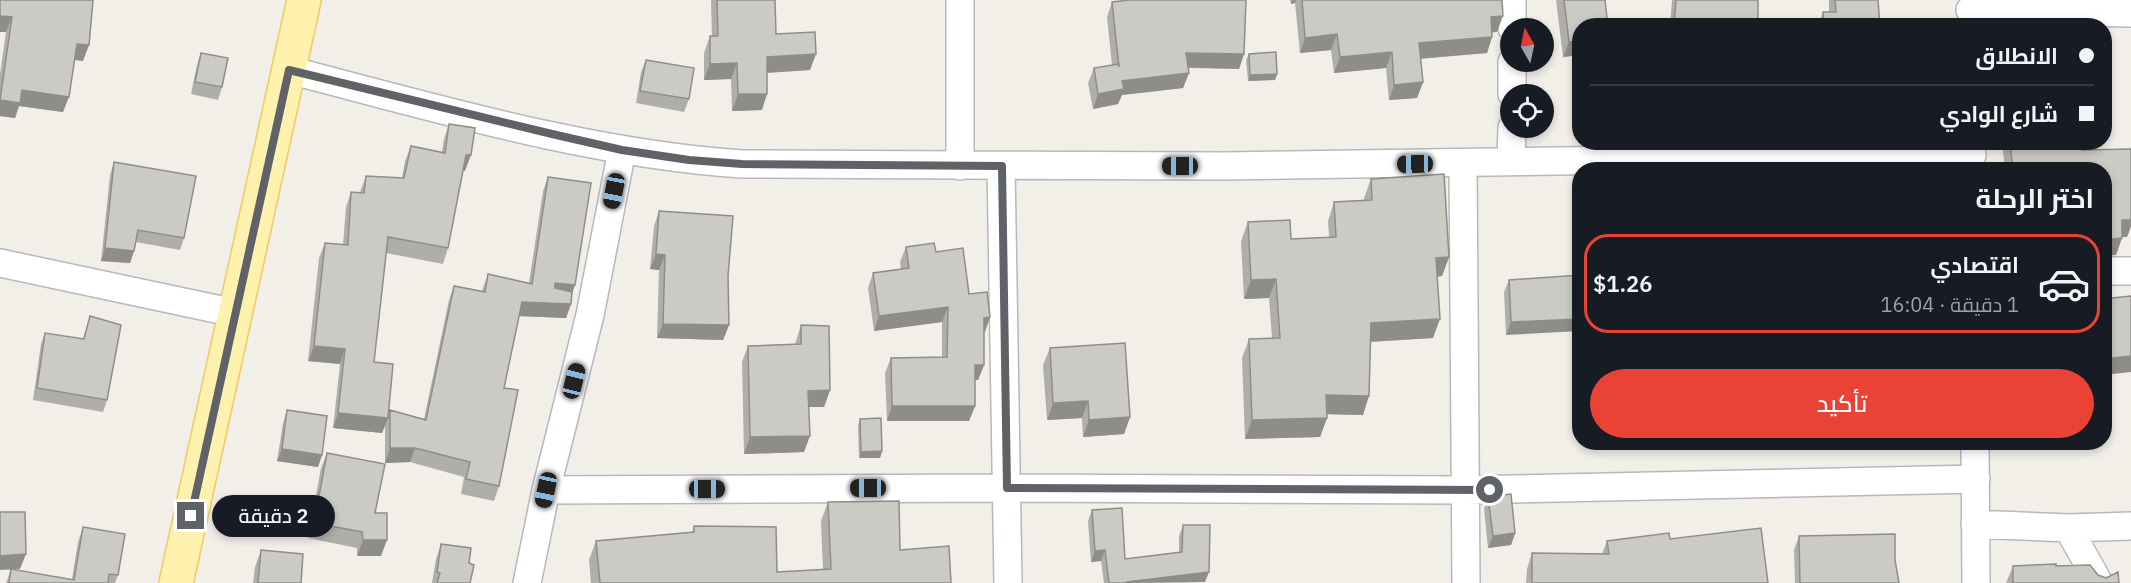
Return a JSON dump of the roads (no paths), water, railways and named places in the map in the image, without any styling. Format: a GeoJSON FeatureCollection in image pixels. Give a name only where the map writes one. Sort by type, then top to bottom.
{"type":"FeatureCollection","features":[{"type":"Feature","properties":{"kind":"main road"},"geometry":{"type":"LineString","coordinates":[[176,583],[304,0]]}},
{"type":"Feature","properties":{"kind":"street"},"geometry":{"type":"LineString","coordinates":[[960,0],[960,166]]}},
{"type":"Feature","properties":{"kind":"street"},"geometry":{"type":"LineString","coordinates":[[1512,0],[1512,18]]}},
{"type":"Feature","properties":{"kind":"street"},"geometry":{"type":"LineString","coordinates":[[1970,12],[2131,13]]}},
{"type":"Feature","properties":{"kind":"street"},"geometry":{"type":"LineString","coordinates":[[289,70],[435,108],[622,150],[689,160],[742,164],[960,166],[1462,164],[1511,161],[1972,156]]}},
{"type":"Feature","properties":{"kind":"street"},"geometry":{"type":"LineString","coordinates":[[1511,161],[1512,138]]}},
{"type":"Feature","properties":{"kind":"street"},"geometry":{"type":"LineString","coordinates":[[527,583],[546,490],[590,315],[622,150]]}},
{"type":"Feature","properties":{"kind":"street"},"geometry":{"type":"LineString","coordinates":[[1462,164],[1467,490],[1466,583]]}},
{"type":"Feature","properties":{"kind":"street"},"geometry":{"type":"LineString","coordinates":[[1002,166],[1008,583]]}},
{"type":"Feature","properties":{"kind":"street"},"geometry":{"type":"LineString","coordinates":[[0,263],[235,313]]}},
{"type":"Feature","properties":{"kind":"street"},"geometry":{"type":"LineString","coordinates":[[2112,271],[2131,271]]}},
{"type":"Feature","properties":{"kind":"street"},"geometry":{"type":"LineString","coordinates":[[1975,450],[1976,583]]}},
{"type":"Feature","properties":{"kind":"street"},"geometry":{"type":"LineString","coordinates":[[546,490],[1007,488],[1467,490],[1976,479]]}},
{"type":"Feature","properties":{"kind":"street"},"geometry":{"type":"LineString","coordinates":[[1976,524],[2068,528],[2131,526]]}},
{"type":"Feature","properties":{"kind":"street"},"geometry":{"type":"LineString","coordinates":[[2068,528],[2099,583]]}}]}
